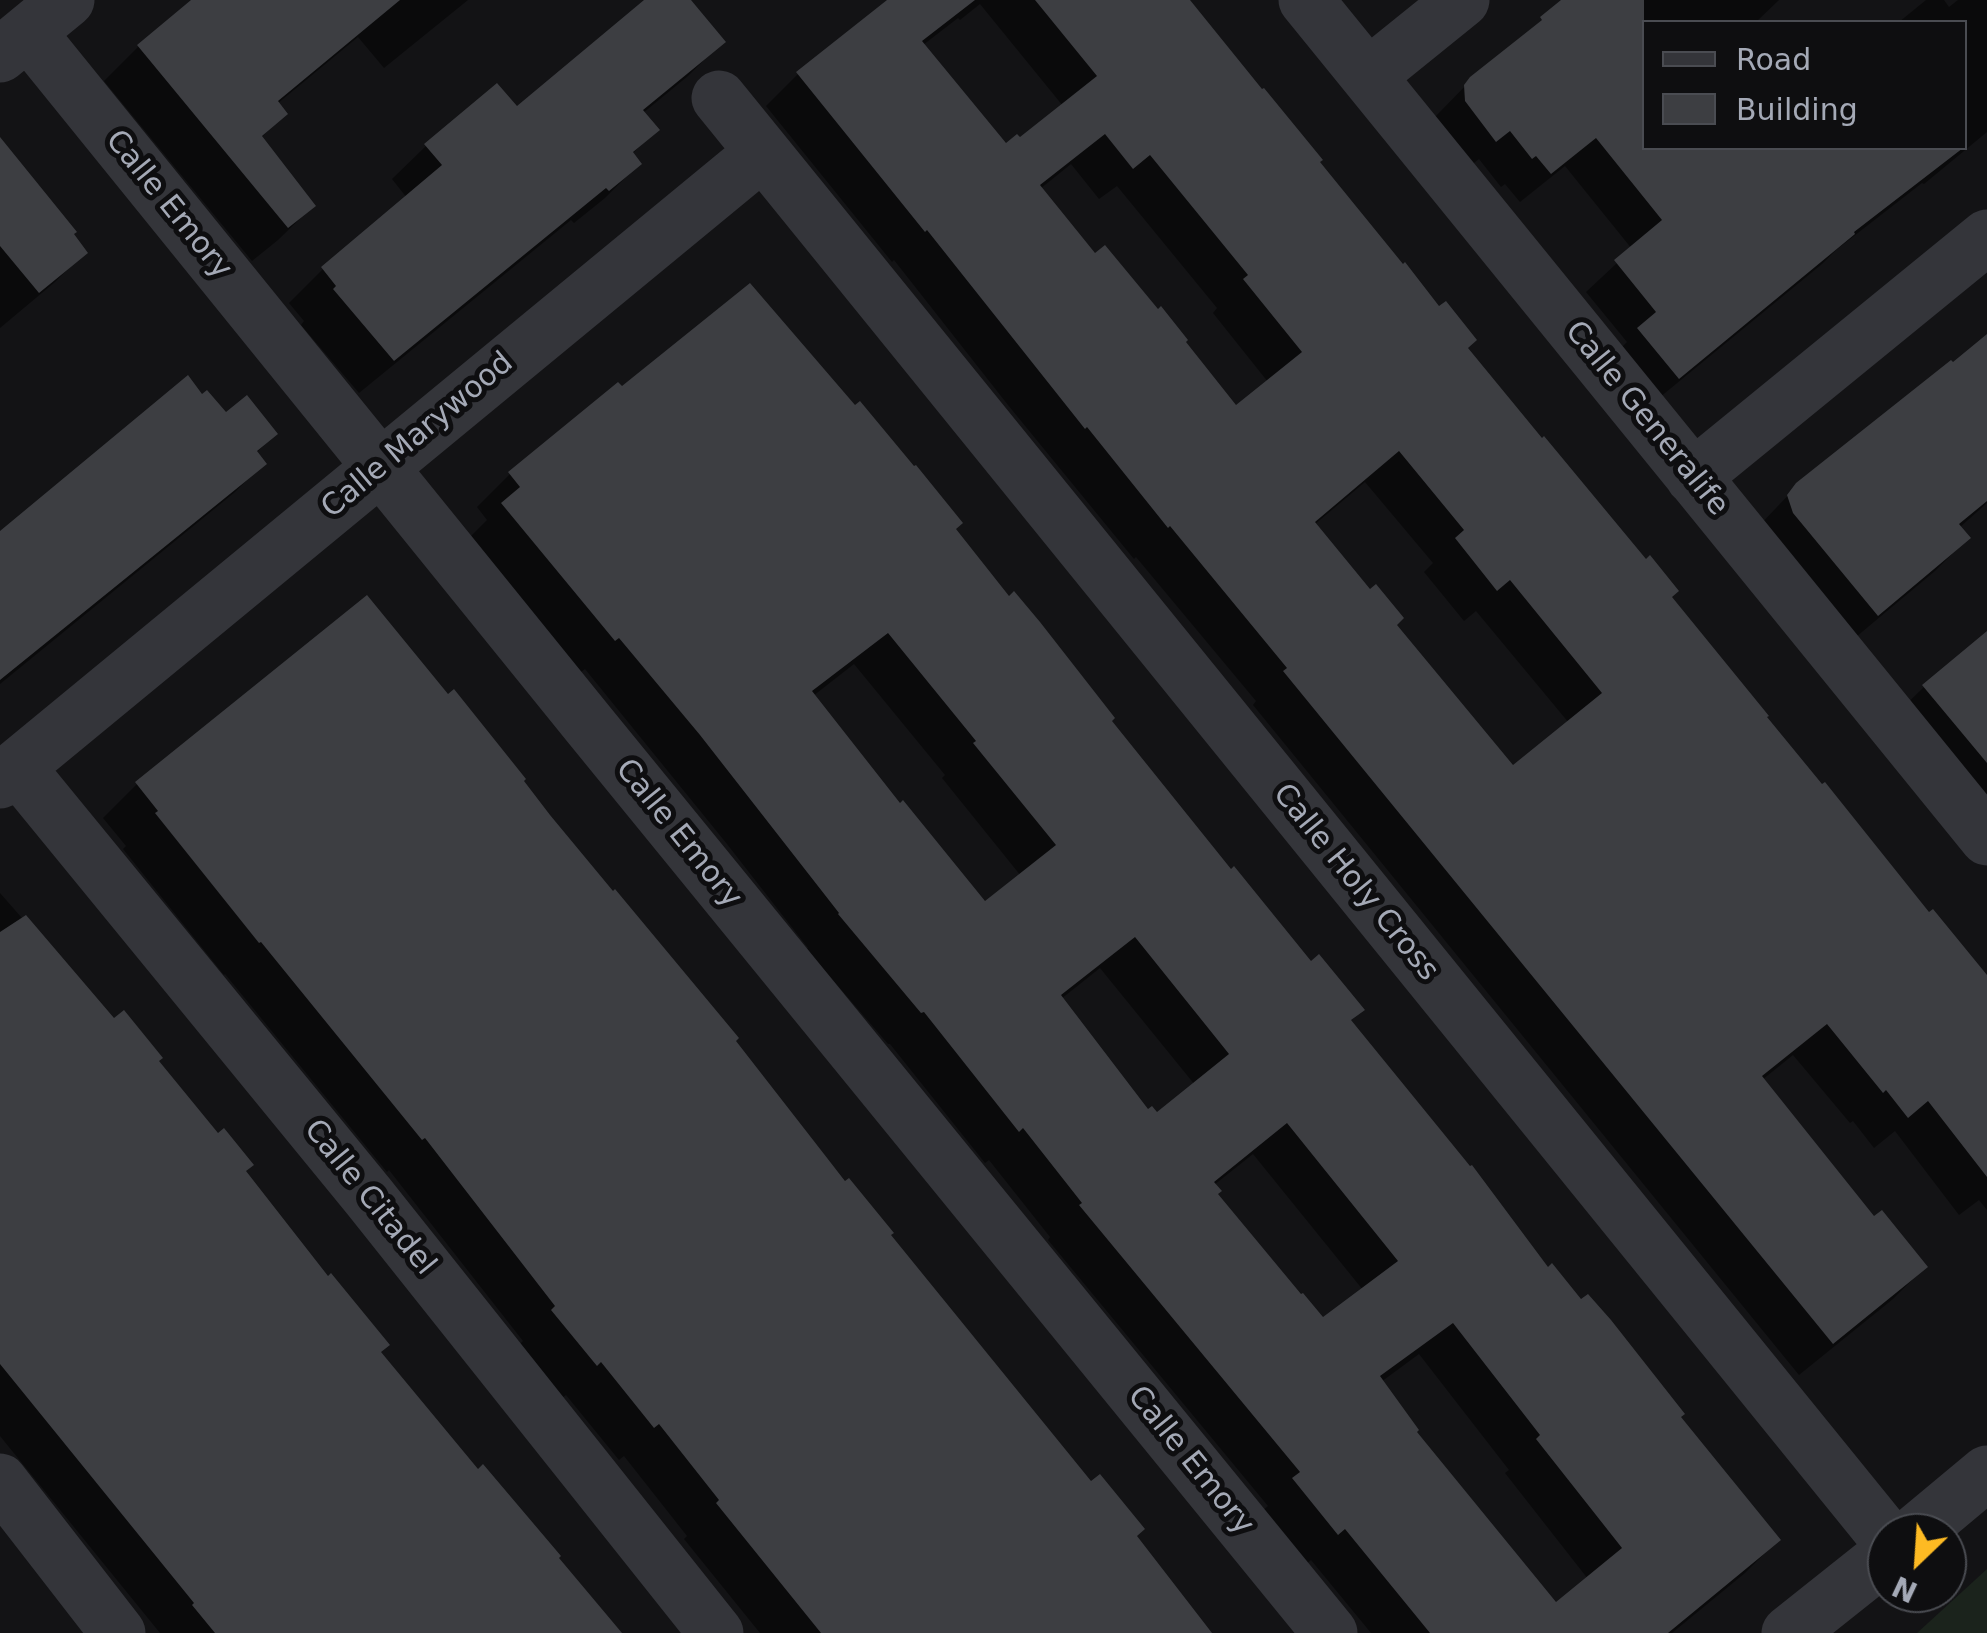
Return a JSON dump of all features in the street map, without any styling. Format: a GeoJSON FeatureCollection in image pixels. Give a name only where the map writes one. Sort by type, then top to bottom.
{"type":"FeatureCollection","features":[{"type":"Feature","properties":{"kind":"street","name":"Calle Generalife"},"geometry":{"type":"LineString","coordinates":[[1306,0],[1987,838]]}},
{"type":"Feature","properties":{"kind":"street"},"geometry":{"type":"LineString","coordinates":[[1368,76],[1462,0]]}},
{"type":"Feature","properties":{"kind":"street","name":"Calle Emory"},"geometry":{"type":"LineString","coordinates":[[32,29],[380,468],[1330,1633]]}},
{"type":"Feature","properties":{"kind":"street"},"geometry":{"type":"LineString","coordinates":[[719,98],[762,153]]}},
{"type":"Feature","properties":{"kind":"street","name":"Calle Marywood"},"geometry":{"type":"LineString","coordinates":[[8,774],[762,153]]}},
{"type":"Feature","properties":{"kind":"street","name":"Calle Holy Cross"},"geometry":{"type":"LineString","coordinates":[[762,153],[1867,1513]]}},
{"type":"Feature","properties":{"kind":"street"},"geometry":{"type":"LineString","coordinates":[[1693,477],[1987,237]]}},
{"type":"Feature","properties":{"kind":"street","name":"Calle Citadel"},"geometry":{"type":"LineString","coordinates":[[8,774],[357,1182],[716,1633]]}},
{"type":"Feature","properties":{"kind":"street"},"geometry":{"type":"LineString","coordinates":[[1939,1513],[1987,1474]]}},
{"type":"Feature","properties":{"kind":"street"},"geometry":{"type":"LineString","coordinates":[[0,1481],[118,1633]]}},
{"type":"Feature","properties":{"kind":"street"},"geometry":{"type":"LineString","coordinates":[[1789,1633],[1867,1572]]}},
{"type":"Feature","properties":{"kind":"shaded area"},"geometry":{"type":"Polygon","coordinates":[[[1987,1569],[1987,1633],[1917,1633],[1939,1613],[1967,1613],[1967,1587],[1987,1569]]]}},
{"type":"Feature","properties":{"kind":"building"},"geometry":{"type":"Polygon","coordinates":[[[191,0],[400,0],[278,101],[288,114],[262,136],[316,206],[288,228],[137,45],[191,0]]]}},
{"type":"Feature","properties":{"kind":"building"},"geometry":{"type":"Polygon","coordinates":[[[644,0],[691,0],[726,42],[643,110],[660,130],[633,152],[642,164],[609,191],[606,188],[394,361],[333,289],[336,286],[321,267],[442,165],[424,144],[497,83],[517,106],[644,0]]]}},
{"type":"Feature","properties":{"kind":"building"},"geometry":{"type":"Polygon","coordinates":[[[887,0],[975,0],[922,41],[1006,143],[1017,134],[1020,137],[1097,76],[1035,0],[1190,0],[1323,160],[1320,162],[1403,264],[1439,306],[1446,301],[1477,340],[1468,348],[1646,559],[1650,555],[1679,591],[1672,597],[1767,717],[1822,784],[1825,782],[1929,912],[1933,909],[1987,975],[1987,1177],[1928,1101],[1908,1118],[1827,1024],[1762,1076],[1874,1216],[1882,1210],[1928,1267],[1833,1344],[1283,671],[1287,668],[1085,429],[796,72],[887,0]],[[1105,134],[1040,185],[1095,253],[1105,245],[1158,309],[1161,306],[1236,405],[1302,352],[1243,279],[1248,275],[1150,155],[1133,169],[1105,134]],[[1399,451],[1315,522],[1370,589],[1376,584],[1404,618],[1397,625],[1513,765],[1602,693],[1510,580],[1497,591],[1455,538],[1464,530],[1399,451]]]}},
{"type":"Feature","properties":{"kind":"building"},"geometry":{"type":"Polygon","coordinates":[[[1561,0],[1644,0],[1642,150],[1960,150],[1854,232],[1679,379],[1637,328],[1656,312],[1614,260],[1662,220],[1596,138],[1551,174],[1536,156],[1532,159],[1510,131],[1496,142],[1465,101],[1464,85],[1470,77],[1542,20],[1540,17],[1561,0]]]}},
{"type":"Feature","properties":{"kind":"building"},"geometry":{"type":"Polygon","coordinates":[[[0,137],[77,232],[74,234],[88,253],[39,293],[0,246],[0,137]]]}},
{"type":"Feature","properties":{"kind":"building"},"geometry":{"type":"Polygon","coordinates":[[[750,283],[855,405],[860,401],[916,465],[963,523],[956,529],[1009,596],[1014,591],[1040,622],[1115,718],[1112,721],[1231,869],[1234,866],[1311,961],[1319,954],[1365,1010],[1351,1020],[1472,1165],[1548,1267],[1552,1263],[1581,1299],[1588,1294],[1611,1320],[1685,1414],[1681,1417],[1781,1540],[1668,1633],[1430,1633],[1345,1529],[1338,1535],[1292,1478],[1300,1472],[1079,1205],[1082,1203],[1023,1128],[1019,1132],[924,1012],[838,914],[700,735],[619,638],[615,641],[501,503],[520,487],[508,472],[618,382],[622,386],[750,283]],[[888,633],[812,691],[900,803],[903,800],[985,901],[1056,845],[888,633]],[[1135,937],[1061,995],[1148,1109],[1152,1106],[1157,1112],[1229,1054],[1135,937]],[[1287,1123],[1214,1182],[1222,1191],[1218,1194],[1323,1317],[1398,1261],[1287,1123]],[[1453,1323],[1380,1376],[1417,1432],[1556,1602],[1622,1548],[1536,1439],[1540,1435],[1453,1323]]]}},
{"type":"Feature","properties":{"kind":"building"},"geometry":{"type":"Polygon","coordinates":[[[1987,334],[1987,501],[1959,524],[1971,538],[1878,616],[1793,513],[1787,495],[1796,483],[1987,334]]]}},
{"type":"Feature","properties":{"kind":"building"},"geometry":{"type":"Polygon","coordinates":[[[188,375],[202,394],[207,390],[226,412],[247,395],[278,434],[257,451],[267,464],[0,680],[0,531],[188,375]]]}},
{"type":"Feature","properties":{"kind":"building"},"geometry":{"type":"Polygon","coordinates":[[[367,595],[448,694],[454,689],[550,815],[739,1038],[736,1041],[845,1181],[849,1178],[1091,1481],[1100,1474],[1145,1529],[1137,1536],[1212,1633],[821,1633],[716,1503],[719,1500],[659,1424],[654,1428],[601,1362],[597,1366],[551,1310],[555,1306],[425,1138],[422,1140],[259,943],[155,813],[158,811],[135,782],[367,595]]]}},
{"type":"Feature","properties":{"kind":"building"},"geometry":{"type":"Polygon","coordinates":[[[1987,631],[1987,763],[1922,685],[1987,631]]]}},
{"type":"Feature","properties":{"kind":"building"},"geometry":{"type":"Polygon","coordinates":[[[26,915],[114,1018],[124,1010],[163,1058],[159,1061],[218,1133],[224,1128],[254,1165],[246,1171],[328,1276],[331,1273],[390,1345],[381,1352],[478,1469],[483,1464],[622,1633],[215,1633],[0,1364],[0,932],[26,915]]]}}]}
